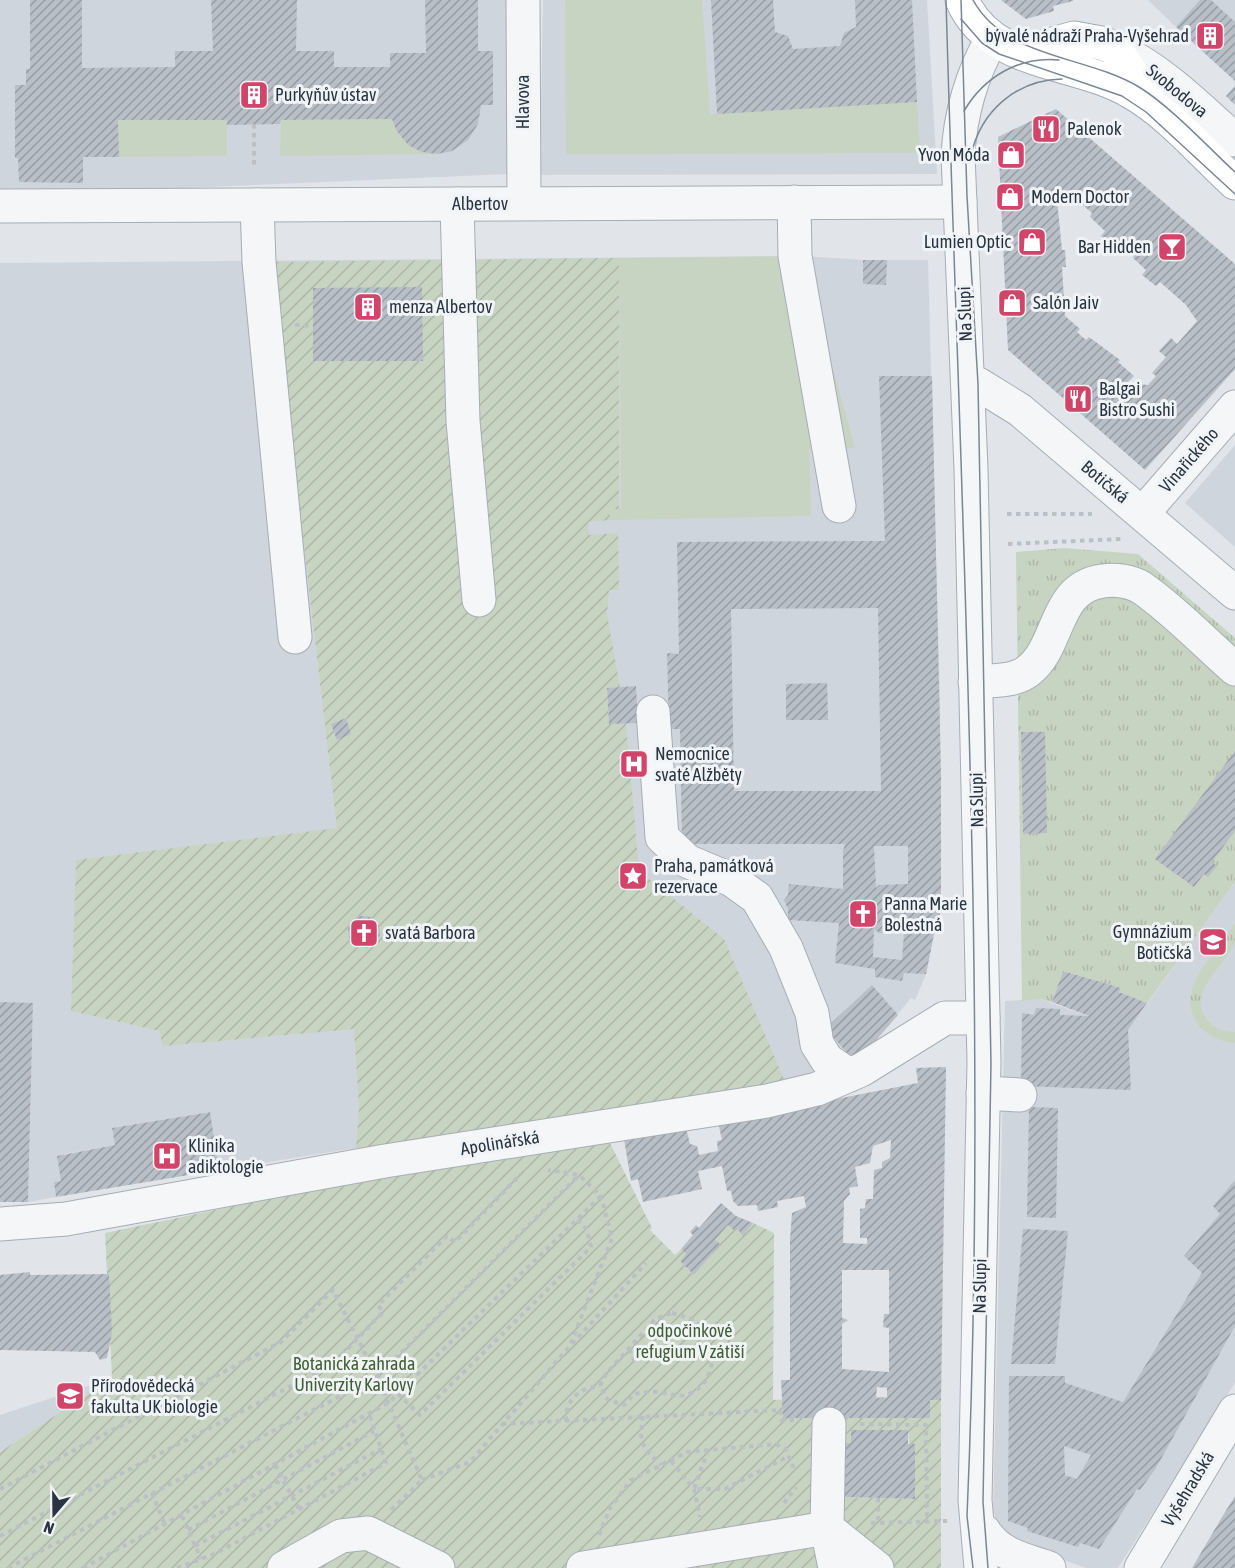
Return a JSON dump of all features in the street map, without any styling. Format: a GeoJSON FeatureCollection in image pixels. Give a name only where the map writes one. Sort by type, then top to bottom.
{"type":"FeatureCollection","features":[{"type":"Feature","properties":{"kind":"main road","name":"Svobodova"},"geometry":{"type":"LineString","coordinates":[[987,27],[1074,38],[1114,48],[1155,109]]}},
{"type":"Feature","properties":{"kind":"main road","name":"Svobodova"},"geometry":{"type":"LineString","coordinates":[[987,27],[1117,84],[1155,109],[1235,183]]}},
{"type":"Feature","properties":{"kind":"street","name":"Hlavova"},"geometry":{"type":"LineString","coordinates":[[523,0],[524,203]]}},
{"type":"Feature","properties":{"kind":"street","name":"Na Slupi"},"geometry":{"type":"LineString","coordinates":[[981,1568],[983,1018],[968,384],[959,144],[964,111],[981,58],[987,27]]}},
{"type":"Feature","properties":{"kind":"street","name":"Svobodova"},"geometry":{"type":"LineString","coordinates":[[1114,48],[1138,59],[1169,81],[1235,140]]}},
{"type":"Feature","properties":{"kind":"street"},"geometry":{"type":"LineString","coordinates":[[794,201],[795,256],[839,506]]}},
{"type":"Feature","properties":{"kind":"street","name":"Albertov"},"geometry":{"type":"LineString","coordinates":[[0,206],[960,202]]}},
{"type":"Feature","properties":{"kind":"street"},"geometry":{"type":"LineString","coordinates":[[457,204],[463,421],[479,600]]}},
{"type":"Feature","properties":{"kind":"street"},"geometry":{"type":"LineString","coordinates":[[258,205],[259,262],[295,637]]}},
{"type":"Feature","properties":{"kind":"street","name":"Botičská"},"geometry":{"type":"LineString","coordinates":[[968,384],[978,384],[1020,410],[1235,593]]}},
{"type":"Feature","properties":{"kind":"street","name":"Vinařického"},"geometry":{"type":"LineString","coordinates":[[1143,513],[1235,407]]}},
{"type":"Feature","properties":{"kind":"street"},"geometry":{"type":"LineString","coordinates":[[975,682],[1018,677],[1029,670],[1041,654],[1067,601],[1078,590],[1094,582],[1115,579],[1140,587],[1235,669]]}},
{"type":"Feature","properties":{"kind":"street"},"geometry":{"type":"LineString","coordinates":[[653,712],[662,837],[687,861],[732,880],[757,898],[786,948],[812,1013],[817,1044],[827,1060],[849,1075]]}},
{"type":"Feature","properties":{"kind":"street","name":"Apolinářská"},"geometry":{"type":"LineString","coordinates":[[0,1224],[66,1219],[385,1161],[767,1101],[817,1089],[849,1075],[896,1050],[945,1018],[983,1018]]}},
{"type":"Feature","properties":{"kind":"street"},"geometry":{"type":"LineString","coordinates":[[983,1093],[1020,1095]]}},
{"type":"Feature","properties":{"kind":"street","name":"Vyšehradská"},"geometry":{"type":"LineString","coordinates":[[1141,1568],[1235,1411]]}},
{"type":"Feature","properties":{"kind":"street"},"geometry":{"type":"LineString","coordinates":[[817,1422],[827,1528],[835,1568]]}},
{"type":"Feature","properties":{"kind":"street"},"geometry":{"type":"LineString","coordinates":[[980,1519],[997,1568]]}},
{"type":"Feature","properties":{"kind":"street"},"geometry":{"type":"LineString","coordinates":[[980,1519],[991,1542],[1004,1552],[1049,1568]]}},
{"type":"Feature","properties":{"kind":"street"},"geometry":{"type":"LineString","coordinates":[[589,1567],[827,1528],[877,1568]]}},
{"type":"Feature","properties":{"kind":"street"},"geometry":{"type":"LineString","coordinates":[[285,1568],[341,1536],[368,1533],[438,1568]]}},
{"type":"Feature","properties":{"kind":"path"},"geometry":{"type":"LineString","coordinates":[[254,124],[254,169]]}},
{"type":"Feature","properties":{"kind":"path"},"geometry":{"type":"LineString","coordinates":[[1008,544],[1130,539],[1143,513]]}},
{"type":"Feature","properties":{"kind":"path"},"geometry":{"type":"LineString","coordinates":[[1007,514],[1098,514]]}},
{"type":"Feature","properties":{"kind":"path"},"geometry":{"type":"LineString","coordinates":[[540,1171],[550,1170],[579,1175],[601,1196],[612,1238],[570,1346]]}},
{"type":"Feature","properties":{"kind":"path"},"geometry":{"type":"LineString","coordinates":[[0,1536],[332,1365],[383,1312],[378,1305],[447,1236],[455,1242],[521,1174],[531,1172]]}},
{"type":"Feature","properties":{"kind":"path"},"geometry":{"type":"LineString","coordinates":[[8,1568],[377,1377],[579,1175]]}},
{"type":"Feature","properties":{"kind":"path"},"geometry":{"type":"LineString","coordinates":[[83,1568],[388,1403],[601,1196]]}},
{"type":"Feature","properties":{"kind":"path"},"geometry":{"type":"LineString","coordinates":[[398,1394],[420,1415],[591,1248],[587,1230],[577,1219]]}},
{"type":"Feature","properties":{"kind":"path"},"geometry":{"type":"LineString","coordinates":[[368,1533],[422,1480],[470,1462],[570,1346],[646,1263]]}},
{"type":"Feature","properties":{"kind":"path"},"geometry":{"type":"LineString","coordinates":[[0,1489],[281,1342],[333,1290],[377,1377],[422,1480]]}},
{"type":"Feature","properties":{"kind":"path"},"geometry":{"type":"LineString","coordinates":[[672,1313],[689,1317],[703,1328],[712,1349],[711,1368],[705,1381],[693,1392],[673,1397],[658,1392],[634,1394],[624,1405],[608,1400],[600,1386],[606,1374],[655,1319],[672,1313]]}},
{"type":"Feature","properties":{"kind":"path"},"geometry":{"type":"LineString","coordinates":[[629,1348],[636,1364]]}},
{"type":"Feature","properties":{"kind":"path"},"geometry":{"type":"LineString","coordinates":[[566,1421],[566,1411],[571,1398],[588,1387],[600,1386]]}},
{"type":"Feature","properties":{"kind":"path"},"geometry":{"type":"LineString","coordinates":[[502,1424],[780,1410],[781,1420],[926,1425],[927,1520]]}},
{"type":"Feature","properties":{"kind":"path"},"geometry":{"type":"LineString","coordinates":[[177,1568],[201,1559],[386,1463],[369,1414]]}},
{"type":"Feature","properties":{"kind":"path"},"geometry":{"type":"LineString","coordinates":[[643,1416],[640,1438],[644,1449],[661,1466]]}},
{"type":"Feature","properties":{"kind":"path"},"geometry":{"type":"LineString","coordinates":[[188,1530],[374,1431]]}},
{"type":"Feature","properties":{"kind":"path"},"geometry":{"type":"LineString","coordinates":[[589,1567],[610,1508],[631,1480],[687,1452],[776,1444],[786,1450],[795,1472],[796,1487],[782,1506]]}},
{"type":"Feature","properties":{"kind":"path"},"geometry":{"type":"LineString","coordinates":[[195,1546],[381,1449]]}},
{"type":"Feature","properties":{"kind":"path"},"geometry":{"type":"LineString","coordinates":[[694,1489],[708,1450]]}},
{"type":"Feature","properties":{"kind":"path"},"geometry":{"type":"LineString","coordinates":[[694,1489],[725,1489],[789,1456]]}},
{"type":"Feature","properties":{"kind":"path"},"geometry":{"type":"LineString","coordinates":[[671,1461],[694,1489],[700,1522]]}},
{"type":"Feature","properties":{"kind":"path"},"geometry":{"type":"LineString","coordinates":[[275,1465],[299,1509]]}},
{"type":"Feature","properties":{"kind":"path"},"geometry":{"type":"LineString","coordinates":[[152,1493],[165,1525]]}},
{"type":"Feature","properties":{"kind":"path"},"geometry":{"type":"LineString","coordinates":[[878,1498],[878,1522]]}},
{"type":"Feature","properties":{"kind":"path"},"geometry":{"type":"LineString","coordinates":[[700,1515],[710,1515]]}},
{"type":"Feature","properties":{"kind":"path"},"geometry":{"type":"LineString","coordinates":[[182,1516],[201,1559]]}},
{"type":"Feature","properties":{"kind":"path"},"geometry":{"type":"LineString","coordinates":[[827,1528],[878,1522],[941,1521]]}},
{"type":"Feature","properties":{"kind":"shaded area"},"geometry":{"type":"Polygon","coordinates":[[[0,0],[509,0],[509,174],[0,196],[0,0]]]}},
{"type":"Feature","properties":{"kind":"shaded area"},"geometry":{"type":"Polygon","coordinates":[[[543,0],[927,0],[937,174],[540,175],[543,0]]]}},
{"type":"Feature","properties":{"kind":"shaded area","name":"bývalé nádraží Praha-Vyšehrad"},"geometry":{"type":"Polygon","coordinates":[[[1148,0],[1235,0],[1235,81],[1176,27],[1148,0]]]}},
{"type":"Feature","properties":{"kind":"shaded area","name":"Nemocnice svaté Alžběty"},"geometry":{"type":"Polygon","coordinates":[[[803,256],[863,260],[928,260],[940,700],[941,898],[938,934],[934,934],[926,974],[915,1000],[911,998],[871,1046],[828,1077],[460,1141],[356,1148],[219,1170],[209,1112],[112,1128],[115,1145],[64,1154],[61,1181],[54,1182],[56,1197],[28,1202],[33,1004],[0,1002],[0,263],[803,256]]]}},
{"type":"Feature","properties":{"kind":"shaded area"},"geometry":{"type":"Polygon","coordinates":[[[1235,445],[1235,547],[1185,503],[1235,445]]]}},
{"type":"Feature","properties":{"kind":"shaded area"},"geometry":{"type":"Polygon","coordinates":[[[1235,882],[1235,1383],[1118,1568],[1086,1568],[1004,1539],[993,1511],[1005,1001],[1040,999],[1128,1030],[1235,882]]]}},
{"type":"Feature","properties":{"kind":"shaded area","name":"Přírodovědecká fakulta UK biologie"},"geometry":{"type":"Polygon","coordinates":[[[112,1378],[0,1452],[0,1415],[112,1378]]]}},
{"type":"Feature","properties":{"kind":"green space"},"geometry":{"type":"Polygon","coordinates":[[[565,0],[702,0],[710,114],[917,102],[920,150],[916,153],[566,154],[565,0]]]}},
{"type":"Feature","properties":{"kind":"green space"},"geometry":{"type":"Polygon","coordinates":[[[392,119],[399,134],[408,144],[414,148],[437,154],[280,156],[281,120],[392,119]]]}},
{"type":"Feature","properties":{"kind":"green space"},"geometry":{"type":"Polygon","coordinates":[[[118,120],[227,120],[227,156],[119,157],[118,120]]]}},
{"type":"Feature","properties":{"kind":"green space"},"geometry":{"type":"Polygon","coordinates":[[[803,256],[811,358],[830,358],[855,448],[809,449],[811,516],[610,520],[608,510],[621,509],[619,258],[803,256]]]}},
{"type":"Feature","properties":{"kind":"green space"},"geometry":{"type":"Polygon","coordinates":[[[619,258],[619,509],[609,510],[610,520],[588,522],[589,535],[618,533],[619,590],[609,590],[607,614],[620,687],[607,688],[609,724],[626,723],[639,871],[724,939],[787,1086],[460,1141],[356,1148],[359,1108],[354,1029],[162,1046],[160,1031],[71,1011],[76,860],[337,828],[288,409],[264,262],[619,258]],[[346,718],[331,724],[337,739],[351,734],[346,718]],[[364,916],[352,921],[348,934],[352,943],[365,948],[375,944],[380,931],[374,919],[364,916]]]}},
{"type":"Feature","properties":{"kind":"green space"},"geometry":{"type":"Polygon","coordinates":[[[1064,548],[1138,554],[1235,638],[1235,882],[1147,1003],[1119,992],[1121,988],[1063,971],[1052,1002],[1040,999],[1022,1001],[1016,552],[1064,548]]]}},
{"type":"Feature","properties":{"kind":"green space"},"geometry":{"type":"Polygon","coordinates":[[[1235,923],[1235,942],[1209,980],[1201,1001],[1202,1011],[1209,1022],[1221,1030],[1235,1032],[1235,1043],[1215,1038],[1199,1025],[1191,1008],[1190,997],[1202,970],[1235,923]]]}},
{"type":"Feature","properties":{"kind":"green space","name":"Botanická zahrada Univerzity Karlovy"},"geometry":{"type":"Polygon","coordinates":[[[610,1143],[652,1228],[650,1230],[675,1255],[681,1249],[686,1254],[680,1261],[694,1275],[719,1244],[715,1240],[728,1225],[736,1227],[743,1235],[753,1223],[774,1233],[773,1400],[860,1396],[941,1400],[941,1568],[0,1568],[0,1452],[112,1378],[105,1233],[283,1196],[307,1186],[610,1143]],[[851,1430],[851,1443],[844,1444],[845,1497],[915,1499],[908,1431],[851,1430]]]}},
{"type":"Feature","properties":{"kind":"building","name":"Purkyňův ústav"},"geometry":{"type":"Polygon","coordinates":[[[30,0],[82,0],[82,68],[175,67],[175,51],[213,51],[211,0],[297,0],[296,51],[334,51],[334,67],[390,67],[390,53],[426,53],[425,0],[478,0],[478,51],[493,51],[493,105],[481,105],[478,124],[468,140],[452,151],[437,154],[422,152],[408,145],[396,130],[392,119],[281,120],[280,124],[227,125],[227,120],[118,120],[119,157],[83,157],[83,183],[19,182],[18,158],[15,158],[15,85],[26,85],[26,69],[30,69],[30,0]]]}},
{"type":"Feature","properties":{"kind":"building"},"geometry":{"type":"Polygon","coordinates":[[[711,0],[773,0],[775,32],[788,36],[793,49],[840,46],[844,33],[856,27],[855,0],[912,0],[917,102],[717,114],[711,0]]]}},
{"type":"Feature","properties":{"kind":"building"},"geometry":{"type":"Polygon","coordinates":[[[1001,0],[1073,1],[1053,6],[1054,11],[1026,19],[1001,0]]]}},
{"type":"Feature","properties":{"kind":"building","name":"bývalé nádraží Praha-Vyšehrad"},"geometry":{"type":"Polygon","coordinates":[[[1200,0],[1211,0],[1235,22],[1235,81],[1176,27],[1200,0]]]}},
{"type":"Feature","properties":{"kind":"building"},"geometry":{"type":"Polygon","coordinates":[[[1235,86],[1235,105],[1226,96],[1235,86]]]}},
{"type":"Feature","properties":{"kind":"building"},"geometry":{"type":"Polygon","coordinates":[[[1056,109],[1235,264],[1235,369],[1145,470],[1008,350],[998,137],[1056,109]],[[1070,194],[1057,200],[1062,250],[1065,250],[1066,267],[1062,267],[1065,316],[1080,329],[1077,332],[1086,340],[1089,337],[1120,360],[1118,362],[1134,376],[1128,382],[1135,388],[1137,384],[1148,385],[1156,376],[1152,373],[1166,357],[1159,351],[1171,338],[1177,344],[1197,321],[1186,305],[1160,282],[1156,286],[1142,275],[1146,270],[1133,258],[1134,256],[1118,242],[1114,247],[1101,236],[1105,231],[1090,217],[1092,213],[1070,194]]]}},
{"type":"Feature","properties":{"kind":"building"},"geometry":{"type":"Polygon","coordinates":[[[863,260],[887,260],[886,285],[863,284],[863,260]]]}},
{"type":"Feature","properties":{"kind":"building","name":"menza Albertov"},"geometry":{"type":"Polygon","coordinates":[[[422,287],[423,361],[313,361],[313,288],[422,287]]]}},
{"type":"Feature","properties":{"kind":"building","name":"Nemocnice svaté Alžběty"},"geometry":{"type":"Polygon","coordinates":[[[879,376],[932,376],[941,776],[941,898],[938,934],[934,934],[926,974],[904,973],[902,981],[875,977],[875,969],[835,963],[839,923],[788,920],[788,909],[784,900],[788,895],[789,884],[843,889],[845,844],[682,844],[680,729],[669,729],[667,653],[679,654],[677,542],[885,541],[879,376]],[[878,608],[731,609],[734,791],[881,791],[878,608]],[[874,846],[876,888],[879,885],[908,884],[908,846],[874,846]],[[874,929],[873,957],[902,960],[904,933],[879,933],[874,929]]]}},
{"type":"Feature","properties":{"kind":"building"},"geometry":{"type":"Polygon","coordinates":[[[827,683],[828,720],[786,720],[786,684],[827,683]]]}},
{"type":"Feature","properties":{"kind":"building"},"geometry":{"type":"Polygon","coordinates":[[[636,686],[638,723],[609,724],[607,688],[636,686]]]}},
{"type":"Feature","properties":{"kind":"building"},"geometry":{"type":"Polygon","coordinates":[[[346,718],[351,734],[337,740],[331,724],[346,718]]]}},
{"type":"Feature","properties":{"kind":"building"},"geometry":{"type":"Polygon","coordinates":[[[1021,732],[1045,732],[1047,833],[1023,834],[1021,732]]]}},
{"type":"Feature","properties":{"kind":"building"},"geometry":{"type":"Polygon","coordinates":[[[1235,751],[1235,831],[1212,862],[1217,866],[1208,877],[1204,874],[1194,887],[1155,859],[1235,751]]]}},
{"type":"Feature","properties":{"kind":"building","name":"svatá Barbora"},"geometry":{"type":"Polygon","coordinates":[[[364,916],[375,921],[380,932],[375,943],[364,948],[353,943],[348,932],[353,921],[364,916]]]}},
{"type":"Feature","properties":{"kind":"building"},"geometry":{"type":"Polygon","coordinates":[[[1063,971],[1121,988],[1119,992],[1147,1003],[1128,1030],[1131,1090],[1021,1086],[1022,1013],[1034,1015],[1036,1008],[1060,1009],[1060,1015],[1089,1016],[1052,1002],[1063,971]]]}},
{"type":"Feature","properties":{"kind":"building"},"geometry":{"type":"Polygon","coordinates":[[[872,985],[898,1015],[871,1046],[852,1059],[826,1028],[872,985]]]}},
{"type":"Feature","properties":{"kind":"building"},"geometry":{"type":"Polygon","coordinates":[[[0,1002],[33,1003],[28,1202],[0,1202],[0,1002]]]}},
{"type":"Feature","properties":{"kind":"building"},"geometry":{"type":"Polygon","coordinates":[[[946,1067],[941,1400],[930,1400],[930,1418],[783,1418],[781,1380],[790,1380],[792,1213],[806,1207],[804,1196],[777,1201],[778,1207],[758,1211],[757,1205],[738,1206],[733,1201],[731,1191],[727,1191],[722,1166],[698,1171],[702,1189],[643,1202],[638,1179],[631,1181],[624,1139],[686,1128],[690,1144],[697,1146],[699,1155],[718,1151],[717,1141],[722,1140],[718,1122],[918,1083],[916,1068],[946,1067]],[[891,1140],[873,1146],[870,1163],[855,1167],[858,1186],[849,1188],[850,1194],[844,1201],[843,1243],[867,1244],[867,1238],[860,1238],[860,1209],[865,1208],[866,1199],[873,1199],[874,1170],[882,1168],[882,1162],[890,1158],[891,1140]],[[842,1270],[842,1318],[848,1320],[842,1324],[842,1369],[889,1372],[889,1328],[883,1327],[884,1314],[889,1314],[889,1270],[842,1270]],[[877,1387],[876,1398],[887,1398],[887,1388],[877,1387]]]}},
{"type":"Feature","properties":{"kind":"building"},"geometry":{"type":"Polygon","coordinates":[[[1029,1107],[1058,1108],[1056,1218],[1027,1217],[1029,1107]]]}},
{"type":"Feature","properties":{"kind":"building","name":"Klinika adiktologie"},"geometry":{"type":"Polygon","coordinates":[[[210,1112],[219,1170],[56,1197],[54,1182],[61,1181],[57,1156],[115,1145],[112,1128],[210,1112]]]}},
{"type":"Feature","properties":{"kind":"building"},"geometry":{"type":"Polygon","coordinates":[[[1235,1180],[1235,1326],[1156,1468],[1140,1490],[1137,1489],[1099,1549],[1080,1543],[1078,1547],[1027,1531],[1028,1528],[1008,1521],[1009,1376],[1065,1376],[1065,1383],[1123,1402],[1202,1273],[1184,1256],[1220,1214],[1213,1206],[1235,1180]],[[1064,1446],[1065,1475],[1077,1479],[1091,1455],[1064,1446]]]}},
{"type":"Feature","properties":{"kind":"building"},"geometry":{"type":"Polygon","coordinates":[[[721,1203],[736,1216],[753,1223],[743,1236],[736,1227],[734,1230],[728,1225],[715,1240],[720,1244],[694,1275],[680,1261],[686,1254],[681,1249],[693,1235],[690,1232],[696,1225],[699,1228],[721,1203]]]}},
{"type":"Feature","properties":{"kind":"building"},"geometry":{"type":"Polygon","coordinates":[[[1023,1229],[1068,1231],[1055,1364],[1011,1364],[1023,1229]]]}},
{"type":"Feature","properties":{"kind":"building"},"geometry":{"type":"Polygon","coordinates":[[[30,1272],[30,1275],[109,1274],[112,1333],[107,1358],[100,1360],[95,1352],[0,1350],[0,1275],[30,1272]]]}},
{"type":"Feature","properties":{"kind":"building"},"geometry":{"type":"Polygon","coordinates":[[[851,1430],[908,1430],[908,1444],[915,1444],[915,1499],[845,1497],[844,1443],[851,1443],[851,1430]]]}},
{"type":"Feature","properties":{"kind":"building"},"geometry":{"type":"Polygon","coordinates":[[[1235,1496],[1235,1568],[1192,1568],[1222,1517],[1235,1496]]]}},
{"type":"Feature","properties":{"kind":"tram line"},"geometry":{"type":"LineString","coordinates":[[946,0],[965,568],[974,948],[973,1327],[967,1516],[973,1568]]}},
{"type":"Feature","properties":{"kind":"tram line"},"geometry":{"type":"LineString","coordinates":[[961,0],[967,196],[978,384],[991,1064],[983,1502],[988,1568]]}},
{"type":"Feature","properties":{"kind":"tram line"},"geometry":{"type":"LineString","coordinates":[[973,0],[987,19],[1005,34],[1048,54],[1118,76],[1139,87],[1176,115],[1235,172]]}},
{"type":"Feature","properties":{"kind":"tram line"},"geometry":{"type":"LineString","coordinates":[[961,19],[982,43],[999,54],[1122,96],[1146,112],[1235,194]]}},
{"type":"Feature","properties":{"kind":"tram line"},"geometry":{"type":"LineString","coordinates":[[964,111],[982,88],[1004,71],[1030,62],[1059,60]]}},
{"type":"Feature","properties":{"kind":"tram line"},"geometry":{"type":"LineString","coordinates":[[971,155],[983,125],[1003,101],[1030,85],[1062,79]]}},
{"type":"Feature","properties":{"kind":"place","name":"bývalé nádraží Praha-Vyšehrad"},"geometry":{"type":"Point","coordinates":[1210,36]}},
{"type":"Feature","properties":{"kind":"place","name":"Purkyňův ústav"},"geometry":{"type":"Point","coordinates":[254,95]}},
{"type":"Feature","properties":{"kind":"place","name":"Palenok"},"geometry":{"type":"Point","coordinates":[1046,129]}},
{"type":"Feature","properties":{"kind":"place","name":"Yvon Móda"},"geometry":{"type":"Point","coordinates":[1011,155]}},
{"type":"Feature","properties":{"kind":"place","name":"Modern Doctor"},"geometry":{"type":"Point","coordinates":[1010,197]}},
{"type":"Feature","properties":{"kind":"place","name":"Lumien Optic"},"geometry":{"type":"Point","coordinates":[1032,242]}},
{"type":"Feature","properties":{"kind":"place","name":"Bar Hidden"},"geometry":{"type":"Point","coordinates":[1172,247]}},
{"type":"Feature","properties":{"kind":"place","name":"Salón Jaiv"},"geometry":{"type":"Point","coordinates":[1012,303]}},
{"type":"Feature","properties":{"kind":"place","name":"menza Albertov"},"geometry":{"type":"Point","coordinates":[368,307]}},
{"type":"Feature","properties":{"kind":"place","name":"Balgai Bistro Sushi"},"geometry":{"type":"Point","coordinates":[1078,399]}},
{"type":"Feature","properties":{"kind":"place","name":"Nemocnice svaté Alžběty"},"geometry":{"type":"Point","coordinates":[634,764]}},
{"type":"Feature","properties":{"kind":"place","name":"Praha, památková rezervace"},"geometry":{"type":"Point","coordinates":[633,876]}},
{"type":"Feature","properties":{"kind":"place","name":"Panna Marie Bolestná"},"geometry":{"type":"Point","coordinates":[863,914]}},
{"type":"Feature","properties":{"kind":"place","name":"svatá Barbora"},"geometry":{"type":"Point","coordinates":[364,933]}},
{"type":"Feature","properties":{"kind":"place","name":"Gymnázium Botičská"},"geometry":{"type":"Point","coordinates":[1213,942]}},
{"type":"Feature","properties":{"kind":"place","name":"Klinika adiktologie"},"geometry":{"type":"Point","coordinates":[167,1156]}},
{"type":"Feature","properties":{"kind":"place","name":"Přírodovědecká fakulta UK biologie"},"geometry":{"type":"Point","coordinates":[70,1396]}},
{"type":"Feature","properties":{"kind":"park label","name":"odpočinkové refugium V zátiší"},"geometry":{"type":"Point","coordinates":[690,1341]}}]}
